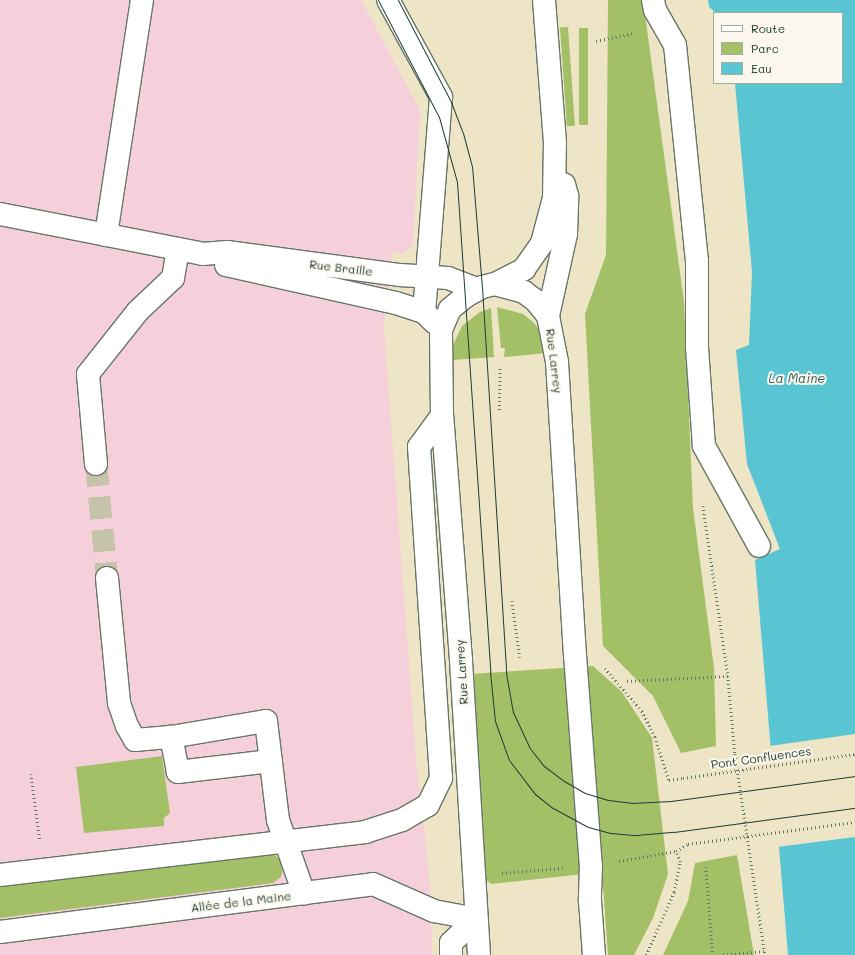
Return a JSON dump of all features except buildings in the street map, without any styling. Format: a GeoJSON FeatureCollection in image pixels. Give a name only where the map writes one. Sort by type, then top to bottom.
{"type":"FeatureCollection","features":[{"type":"Feature","properties":{"kind":"street"},"geometry":{"type":"LineString","coordinates":[[106,235],[142,0]]}},
{"type":"Feature","properties":{"kind":"street"},"geometry":{"type":"LineString","coordinates":[[388,0],[441,97],[424,312]]}},
{"type":"Feature","properties":{"kind":"street"},"geometry":{"type":"LineString","coordinates":[[486,287],[524,269],[542,243],[554,198],[555,143],[544,0]]}},
{"type":"Feature","properties":{"kind":"street"},"geometry":{"type":"LineString","coordinates":[[653,0],[655,10],[675,45],[697,262],[697,347],[704,446],[759,546]]}},
{"type":"Feature","properties":{"kind":"street"},"geometry":{"type":"LineString","coordinates":[[548,316],[557,280],[566,219],[567,196],[555,143]]}},
{"type":"Feature","properties":{"kind":"street","name":"Rue Braille"},"geometry":{"type":"LineString","coordinates":[[0,214],[203,254],[225,265],[396,303],[424,312],[441,330]]}},
{"type":"Feature","properties":{"kind":"street"},"geometry":{"type":"LineString","coordinates":[[96,464],[88,374],[138,311],[173,278],[178,249]]}},
{"type":"Feature","properties":{"kind":"street","name":"Rue Braille"},"geometry":{"type":"LineString","coordinates":[[203,254],[227,252],[312,265],[448,278],[486,287]]}},
{"type":"Feature","properties":{"kind":"street","name":"Rue Larrey"},"geometry":{"type":"LineString","coordinates":[[479,955],[475,875],[442,415],[441,330],[450,309],[486,287],[524,292],[536,301],[548,316],[557,362],[575,655],[591,866],[594,955]]}},
{"type":"Feature","properties":{"kind":"street"},"geometry":{"type":"LineString","coordinates":[[0,875],[285,840],[366,832],[396,822],[428,805],[441,778],[419,447],[442,415]]}},
{"type":"Feature","properties":{"kind":"street"},"geometry":{"type":"LineString","coordinates":[[107,578],[119,703],[127,726],[135,740],[171,737],[266,721],[278,820],[304,894]]}},
{"type":"Feature","properties":{"kind":"street"},"geometry":{"type":"LineString","coordinates":[[171,737],[178,772],[271,762]]}},
{"type":"Feature","properties":{"kind":"street","name":"Allée de la Maine"},"geometry":{"type":"LineString","coordinates":[[0,932],[373,884],[434,911],[476,919]]}},
{"type":"Feature","properties":{"kind":"street"},"geometry":{"type":"LineString","coordinates":[[451,955],[450,943],[476,919]]}},
{"type":"Feature","properties":{"kind":"path"},"geometry":{"type":"LineString","coordinates":[[596,41],[620,37]]}},
{"type":"Feature","properties":{"kind":"path"},"geometry":{"type":"LineString","coordinates":[[499,410],[500,366]]}},
{"type":"Feature","properties":{"kind":"path"},"geometry":{"type":"LineString","coordinates":[[703,502],[728,676],[735,754],[765,955]]}},
{"type":"Feature","properties":{"kind":"path"},"geometry":{"type":"LineString","coordinates":[[512,601],[520,657]]}},
{"type":"Feature","properties":{"kind":"path","name":"Pont Confluences"},"geometry":{"type":"LineString","coordinates":[[600,663],[642,711],[656,737],[669,780],[855,754]]}},
{"type":"Feature","properties":{"kind":"path"},"geometry":{"type":"LineString","coordinates":[[627,681],[728,676]]}},
{"type":"Feature","properties":{"kind":"path"},"geometry":{"type":"LineString","coordinates":[[31,774],[40,844]]}},
{"type":"Feature","properties":{"kind":"path"},"geometry":{"type":"LineString","coordinates":[[475,875],[591,866],[676,851],[688,844],[855,822]]}},
{"type":"Feature","properties":{"kind":"path"},"geometry":{"type":"LineString","coordinates":[[646,955],[674,892],[680,862],[676,851]]}},
{"type":"Feature","properties":{"kind":"path"},"geometry":{"type":"LineString","coordinates":[[706,867],[713,955]]}},
{"type":"Feature","properties":{"kind":"path"},"geometry":{"type":"LineString","coordinates":[[723,955],[764,950]]}},
{"type":"Feature","properties":{"kind":"shaded area"},"geometry":{"type":"Polygon","coordinates":[[[0,0],[361,0],[420,110],[413,245],[401,254],[392,252],[384,328],[416,759],[430,883],[432,955],[0,955],[0,0]]]}},
{"type":"Feature","properties":{"kind":"green space"},"geometry":{"type":"Polygon","coordinates":[[[608,0],[643,0],[684,302],[693,508],[714,668],[716,746],[681,753],[653,696],[603,646],[585,314],[606,255],[608,0]]]}},
{"type":"Feature","properties":{"kind":"green space"},"geometry":{"type":"Polygon","coordinates":[[[568,27],[575,126],[567,126],[560,28],[568,27]]]}},
{"type":"Feature","properties":{"kind":"green space"},"geometry":{"type":"Polygon","coordinates":[[[579,28],[588,28],[588,125],[579,125],[579,28]]]}},
{"type":"Feature","properties":{"kind":"green space"},"geometry":{"type":"Polygon","coordinates":[[[497,307],[523,314],[534,323],[541,332],[547,353],[504,357],[505,348],[501,348],[497,307]]]}},
{"type":"Feature","properties":{"kind":"green space"},"geometry":{"type":"Polygon","coordinates":[[[491,308],[494,357],[452,360],[452,347],[462,326],[480,312],[491,308]]]}},
{"type":"Feature","properties":{"kind":"green space"},"geometry":{"type":"Polygon","coordinates":[[[593,666],[622,692],[652,738],[668,874],[653,918],[634,955],[608,955],[602,872],[491,884],[484,878],[470,674],[593,666]]]}},
{"type":"Feature","properties":{"kind":"green space"},"geometry":{"type":"Polygon","coordinates":[[[162,756],[170,813],[164,818],[164,826],[84,833],[76,767],[162,756]]]}},
{"type":"Feature","properties":{"kind":"green space"},"geometry":{"type":"Polygon","coordinates":[[[271,852],[282,861],[283,869],[281,877],[273,883],[0,918],[0,885],[271,852]]]}},
{"type":"Feature","properties":{"kind":"green space"},"geometry":{"type":"Polygon","coordinates":[[[737,855],[754,955],[663,955],[688,901],[695,863],[737,855]]]}},
{"type":"Feature","properties":{"kind":"water","name":"La Maine"},"geometry":{"type":"Polygon","coordinates":[[[708,0],[855,0],[855,955],[788,955],[755,560],[780,549],[747,464],[736,350],[749,345],[752,272],[735,84],[843,84],[843,12],[715,12],[709,7],[708,0]]]}},
{"type":"Feature","properties":{"kind":"pier"},"geometry":{"type":"Polygon","coordinates":[[[855,734],[855,837],[777,847],[769,746],[855,734]]]}},
{"type":"Feature","properties":{"kind":"tunnel"},"geometry":{"type":"LineString","coordinates":[[96,464],[107,578]]}},
{"type":"Feature","properties":{"kind":"tram line"},"geometry":{"type":"LineString","coordinates":[[378,0],[439,117],[457,182],[490,672],[495,721],[509,760],[535,794],[551,807],[588,827],[611,833],[636,835],[674,832],[855,808]]}},
{"type":"Feature","properties":{"kind":"tram line"},"geometry":{"type":"LineString","coordinates":[[398,0],[451,102],[463,133],[472,166],[482,287],[506,673],[513,712],[529,747],[544,766],[564,781],[585,793],[608,800],[631,803],[671,801],[855,776]]}}]}
